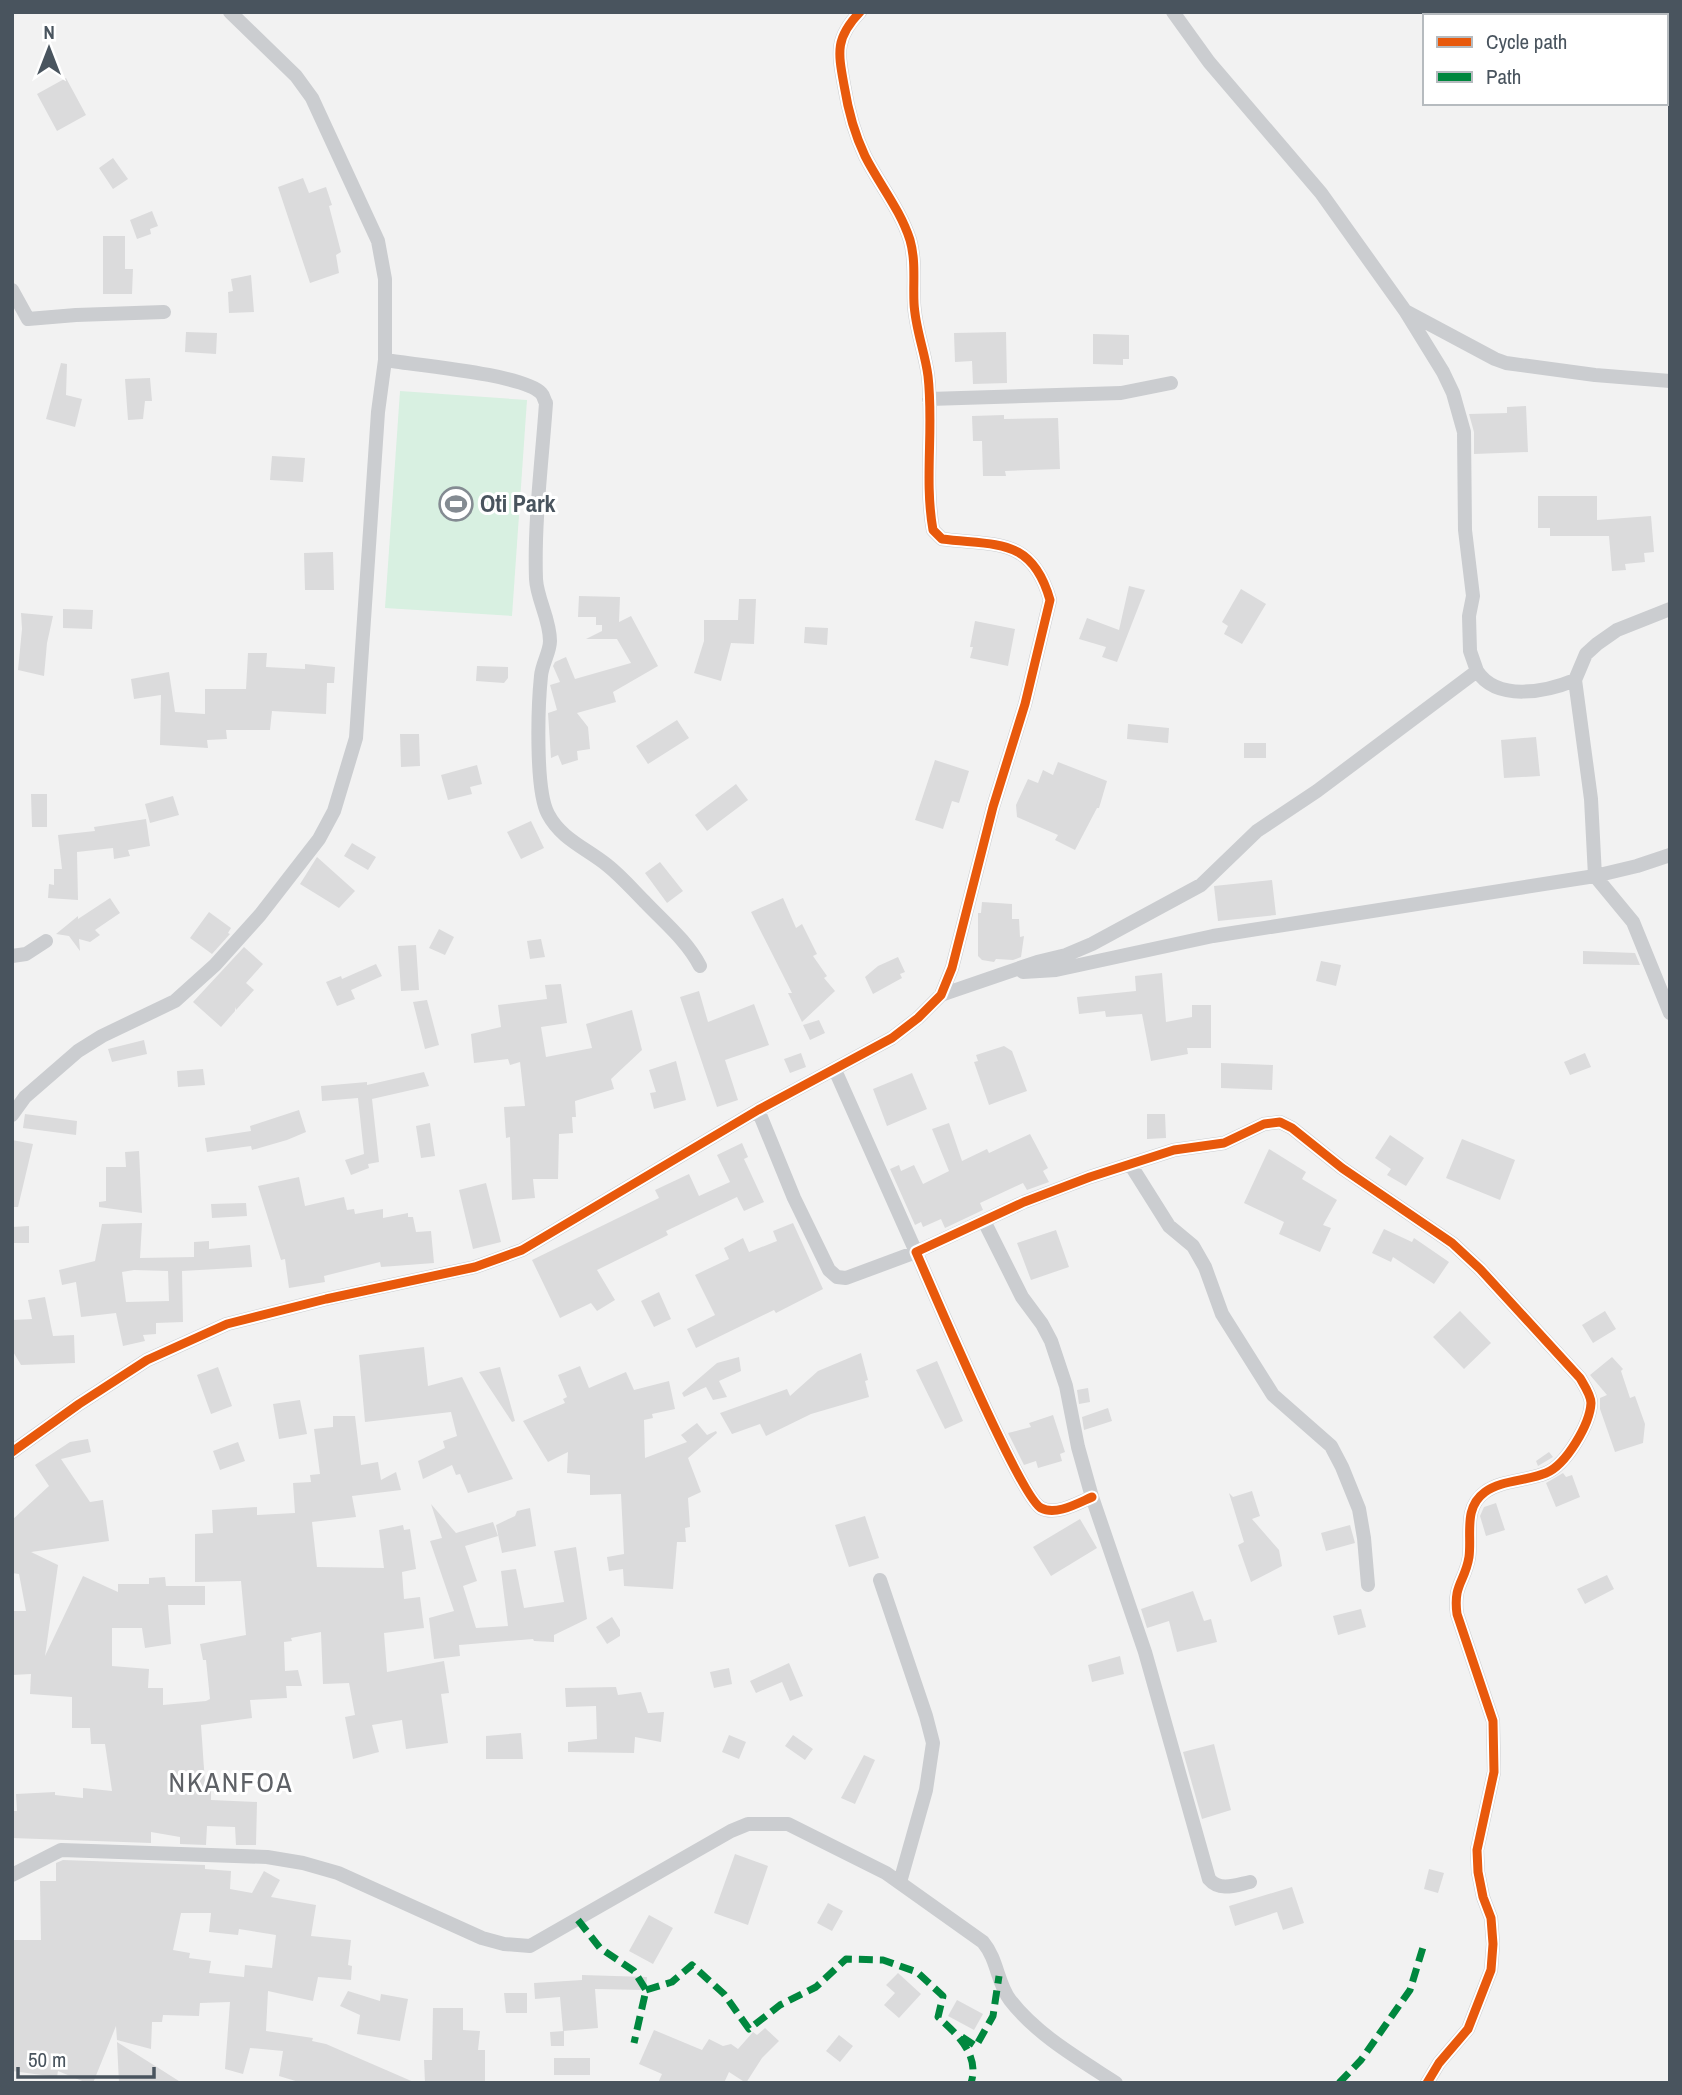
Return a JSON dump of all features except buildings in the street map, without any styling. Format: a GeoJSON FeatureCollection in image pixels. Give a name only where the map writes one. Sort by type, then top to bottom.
{"type":"FeatureCollection","features":[{"type":"Feature","properties":{"kind":"street"},"geometry":{"type":"LineString","coordinates":[[12,1115],[25,1097],[78,1051],[102,1036],[175,1001],[215,965],[260,915],[319,839],[334,811],[356,738],[378,412],[385,360],[385,279],[378,241],[312,98],[296,76],[230,12]]}},
{"type":"Feature","properties":{"kind":"street"},"geometry":{"type":"LineString","coordinates":[[12,1452],[147,1360],[227,1324],[326,1299],[475,1268],[522,1250],[758,1110],[892,1038],[918,1018],[941,995],[951,968],[993,807],[1025,705],[1050,600],[1034,563],[1021,552],[1007,547],[942,539],[933,530],[928,375],[914,304],[910,241],[899,214],[853,128],[838,55],[841,37],[849,23],[860,12]]}},
{"type":"Feature","properties":{"kind":"street"},"geometry":{"type":"LineString","coordinates":[[1173,12],[1209,62],[1321,193],[1406,312],[1443,372],[1461,414],[1464,432],[1465,530],[1473,596],[1469,616],[1470,650],[1484,682],[1504,689],[1531,692],[1556,688],[1575,680]]}},
{"type":"Feature","properties":{"kind":"street"},"geometry":{"type":"LineString","coordinates":[[12,290],[28,319]]}},
{"type":"Feature","properties":{"kind":"street"},"geometry":{"type":"LineString","coordinates":[[12,324],[28,319],[76,315],[164,312]]}},
{"type":"Feature","properties":{"kind":"street"},"geometry":{"type":"LineString","coordinates":[[1406,312],[1506,363],[1595,375],[1670,381]]}},
{"type":"Feature","properties":{"kind":"street"},"geometry":{"type":"LineString","coordinates":[[385,360],[489,376],[522,383],[541,393],[546,403],[536,582],[551,642],[541,675],[540,701],[540,760],[542,792],[547,813],[566,838],[607,865],[641,898],[691,948],[701,966]]}},
{"type":"Feature","properties":{"kind":"street"},"geometry":{"type":"LineString","coordinates":[[929,399],[1121,393],[1171,383]]}},
{"type":"Feature","properties":{"kind":"street"},"geometry":{"type":"LineString","coordinates":[[1670,609],[1617,630],[1597,643],[1586,654],[1575,680],[1591,799],[1595,876],[1633,922],[1670,1013]]}},
{"type":"Feature","properties":{"kind":"street"},"geometry":{"type":"LineString","coordinates":[[941,995],[1066,955],[1092,944],[1201,885],[1257,831],[1317,792],[1477,670]]}},
{"type":"Feature","properties":{"kind":"street"},"geometry":{"type":"LineString","coordinates":[[1001,974],[1056,970],[1213,936],[1595,876],[1670,855]]}},
{"type":"Feature","properties":{"kind":"street"},"geometry":{"type":"LineString","coordinates":[[12,956],[26,954],[46,941]]}},
{"type":"Feature","properties":{"kind":"street"},"geometry":{"type":"LineString","coordinates":[[835,1070],[1014,1468],[1038,1507],[1048,1510],[1064,1508],[1092,1497]]}},
{"type":"Feature","properties":{"kind":"street"},"geometry":{"type":"LineString","coordinates":[[758,1110],[794,1198],[829,1270],[837,1277],[846,1278],[916,1252],[1024,1202],[1174,1150],[1224,1143],[1264,1124],[1279,1122],[1292,1128],[1342,1168],[1452,1243],[1480,1269],[1580,1378],[1591,1399],[1584,1425],[1561,1464],[1545,1474],[1499,1485],[1484,1492],[1472,1506],[1469,1559],[1455,1596],[1457,1614],[1493,1721],[1494,1772],[1477,1850],[1483,1897],[1491,1918],[1491,1970],[1468,2029],[1439,2063],[1427,2083]]}},
{"type":"Feature","properties":{"kind":"street"},"geometry":{"type":"LineString","coordinates":[[1130,1164],[1168,1226],[1193,1246],[1205,1268],[1222,1314],[1273,1395],[1331,1446],[1359,1509],[1368,1586]]}},
{"type":"Feature","properties":{"kind":"street"},"geometry":{"type":"LineString","coordinates":[[984,1221],[1022,1297],[1051,1341],[1066,1386],[1078,1447],[1092,1497],[1145,1651],[1209,1879],[1214,1885],[1225,1887],[1250,1882]]}},
{"type":"Feature","properties":{"kind":"street"},"geometry":{"type":"LineString","coordinates":[[880,1580],[933,1743],[926,1790],[900,1882]]}},
{"type":"Feature","properties":{"kind":"street"},"geometry":{"type":"LineString","coordinates":[[12,1875],[61,1850],[267,1857],[338,1873],[482,1938],[504,1944],[530,1946],[748,1824],[788,1824],[887,1872],[983,1942],[993,1953],[1008,1998],[1059,2045],[1116,2083]]}},
{"type":"Feature","properties":{"kind":"green space","name":"Oti Park"},"geometry":{"type":"Polygon","coordinates":[[[400,391],[527,400],[512,616],[385,608],[400,391]]]}},
{"type":"Feature","properties":{"kind":"marked path"},"geometry":{"type":"LineString","coordinates":[[578,1920],[600,1948],[634,1971],[646,1990],[634,2043]]}},
{"type":"Feature","properties":{"kind":"marked path"},"geometry":{"type":"LineString","coordinates":[[1339,2083],[1361,2060],[1410,1990],[1424,1944]]}},
{"type":"Feature","properties":{"kind":"marked path"},"geometry":{"type":"LineString","coordinates":[[646,1990],[672,1982],[692,1965],[724,1994],[749,2029],[780,2005],[816,1987],[846,1959],[883,1960],[917,1972],[943,1996],[938,2017],[959,2038],[970,2054],[973,2073],[971,2083]]}},
{"type":"Feature","properties":{"kind":"marked path"},"geometry":{"type":"LineString","coordinates":[[962,2037],[976,2046],[993,2016],[999,1976]]}},
{"type":"Feature","properties":{"kind":"cycle path"},"geometry":{"type":"LineString","coordinates":[[12,1452],[147,1360],[227,1324],[326,1299],[475,1267],[522,1250],[758,1110],[892,1038],[918,1018],[941,995],[952,968],[993,807],[1025,704],[1050,600],[1033,565],[1022,555],[1010,548],[996,545],[942,539],[933,530],[929,492],[930,395],[915,312],[912,248],[901,218],[858,139],[847,103],[840,63],[842,38],[860,12]]}},
{"type":"Feature","properties":{"kind":"cycle path"},"geometry":{"type":"LineString","coordinates":[[1092,1497],[1067,1508],[1047,1510],[1041,1508],[1030,1495],[996,1432],[916,1252],[1024,1202],[1090,1177],[1174,1150],[1224,1143],[1264,1124],[1280,1122],[1292,1128],[1342,1168],[1452,1243],[1480,1269],[1580,1378],[1589,1393],[1590,1412],[1582,1432],[1561,1462],[1546,1473],[1491,1488],[1478,1498],[1471,1514],[1469,1557],[1456,1604],[1493,1721],[1494,1772],[1477,1850],[1483,1897],[1491,1918],[1491,1970],[1468,2029],[1439,2063],[1427,2083]]}},
{"type":"Feature","properties":{"kind":"place","name":"Oti Park"},"geometry":{"type":"Point","coordinates":[456,504]}},
{"type":"Feature","properties":{"kind":"district","name":"NKANFOA"},"geometry":{"type":"Point","coordinates":[231,1782]}}]}
